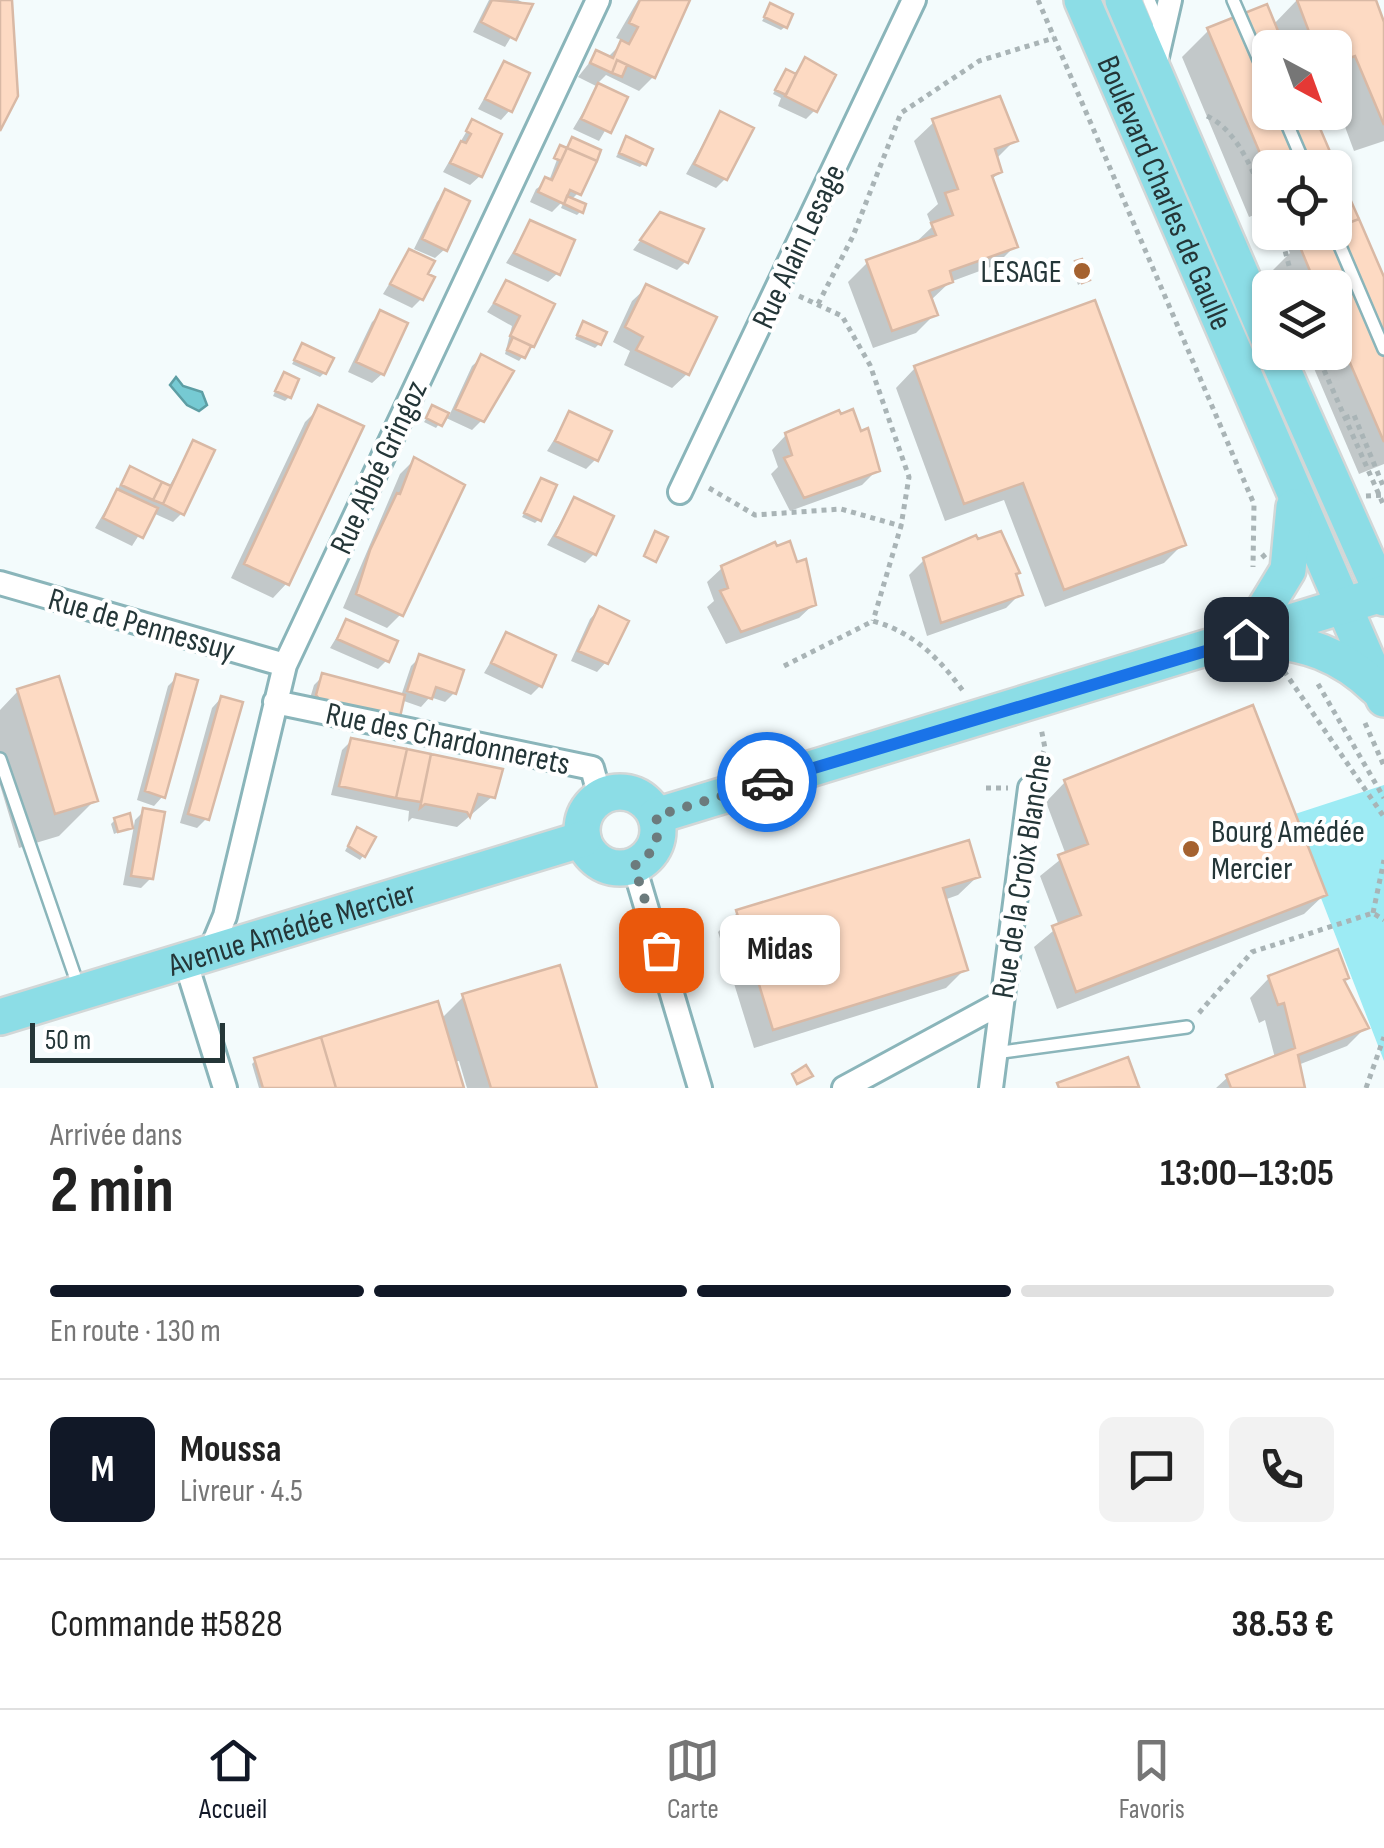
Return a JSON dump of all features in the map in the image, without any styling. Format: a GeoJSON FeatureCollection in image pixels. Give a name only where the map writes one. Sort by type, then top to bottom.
{"type":"FeatureCollection","features":[{"type":"Feature","properties":{"kind":"main road","name":"Boulevard Charles de Gaulle"},"geometry":{"type":"LineString","coordinates":[[1082,0],[1342,606],[1376,704]]}},
{"type":"Feature","properties":{"kind":"main road","name":"Boulevard Charles de Gaulle"},"geometry":{"type":"LineString","coordinates":[[1123,0],[1252,301]]}},
{"type":"Feature","properties":{"kind":"main road","name":"Boulevard Charles de Gaulle"},"geometry":{"type":"LineString","coordinates":[[1283,370],[1383,596]]}},
{"type":"Feature","properties":{"kind":"main road"},"geometry":{"type":"LineString","coordinates":[[1260,648],[1288,570],[1295,534],[1294,496]]}},
{"type":"Feature","properties":{"kind":"main road"},"geometry":{"type":"LineString","coordinates":[[1260,648],[1342,606],[1383,596]]}},
{"type":"Feature","properties":{"kind":"main road"},"geometry":{"type":"LineString","coordinates":[[656,816],[1036,700],[1286,640],[1318,649],[1353,666],[1376,704]]}},
{"type":"Feature","properties":{"kind":"main road"},"geometry":{"type":"LineString","coordinates":[[633,793],[656,816],[657,840],[652,851],[634,866],[608,866],[588,851],[582,839],[584,815],[600,797],[633,793]]}},
{"type":"Feature","properties":{"kind":"main road","name":"Avenue Amédée Mercier"},"geometry":{"type":"LineString","coordinates":[[0,1017],[582,839]]}},
{"type":"Feature","properties":{"kind":"street","name":"Rue Abbé Gringoz"},"geometry":{"type":"LineString","coordinates":[[198,956],[225,916],[284,665],[598,0]]}},
{"type":"Feature","properties":{"kind":"street","name":"Rue Alain Lesage"},"geometry":{"type":"LineString","coordinates":[[684,482],[914,0]]}},
{"type":"Feature","properties":{"kind":"street"},"geometry":{"type":"LineString","coordinates":[[1153,74],[1170,0]]}},
{"type":"Feature","properties":{"kind":"street","name":"Rue de Pennessuy"},"geometry":{"type":"LineString","coordinates":[[0,582],[284,665]]}},
{"type":"Feature","properties":{"kind":"street","name":"Rue des Chardonnerets"},"geometry":{"type":"LineString","coordinates":[[275,702],[592,768],[600,797]]}},
{"type":"Feature","properties":{"kind":"street","name":"Rue de la Croix Blanche"},"geometry":{"type":"LineString","coordinates":[[991,1088],[1030,788]]}},
{"type":"Feature","properties":{"kind":"street"},"geometry":{"type":"LineString","coordinates":[[634,866],[700,1088]]}},
{"type":"Feature","properties":{"kind":"street"},"geometry":{"type":"LineString","coordinates":[[198,956],[225,1088]]}},
{"type":"Feature","properties":{"kind":"street"},"geometry":{"type":"LineString","coordinates":[[844,1088],[1000,1003]]}},
{"type":"Feature","properties":{"kind":"lane"},"geometry":{"type":"LineString","coordinates":[[1149,0],[1162,33]]}},
{"type":"Feature","properties":{"kind":"lane"},"geometry":{"type":"LineString","coordinates":[[1233,0],[1252,44]]}},
{"type":"Feature","properties":{"kind":"lane"},"geometry":{"type":"LineString","coordinates":[[1342,250],[1384,349]]}},
{"type":"Feature","properties":{"kind":"lane"},"geometry":{"type":"LineString","coordinates":[[0,760],[80,992]]}},
{"type":"Feature","properties":{"kind":"lane","name":"Rue de la Croix Blanche"},"geometry":{"type":"LineString","coordinates":[[995,1052],[1188,1026]]}},
{"type":"Feature","properties":{"kind":"path"},"geometry":{"type":"LineString","coordinates":[[1038,0],[1254,504],[1253,544]]}},
{"type":"Feature","properties":{"kind":"path"},"geometry":{"type":"LineString","coordinates":[[818,304],[852,236],[902,113],[979,61],[1054,38]]}},
{"type":"Feature","properties":{"kind":"path"},"geometry":{"type":"LineString","coordinates":[[1191,109],[1218,122],[1238,146],[1252,174]]}},
{"type":"Feature","properties":{"kind":"path"},"geometry":{"type":"LineString","coordinates":[[779,286],[842,316],[870,365],[909,477],[901,526],[873,621]]}},
{"type":"Feature","properties":{"kind":"path"},"geometry":{"type":"LineString","coordinates":[[1324,370],[1384,506]]}},
{"type":"Feature","properties":{"kind":"path"},"geometry":{"type":"LineString","coordinates":[[1345,418],[1354,414],[1384,488],[1366,496]]}},
{"type":"Feature","properties":{"kind":"path"},"geometry":{"type":"LineString","coordinates":[[684,482],[755,515],[841,508],[901,526]]}},
{"type":"Feature","properties":{"kind":"path"},"geometry":{"type":"LineString","coordinates":[[1262,554],[1268,560]]}},
{"type":"Feature","properties":{"kind":"path"},"geometry":{"type":"LineString","coordinates":[[784,666],[873,621],[902,630],[944,666],[981,717]]}},
{"type":"Feature","properties":{"kind":"path"},"geometry":{"type":"LineString","coordinates":[[1260,648],[1384,817]]}},
{"type":"Feature","properties":{"kind":"path","name":"Rue de la Croix Blanche"},"geometry":{"type":"LineString","coordinates":[[1030,788],[1045,748],[1036,700]]}},
{"type":"Feature","properties":{"kind":"path"},"geometry":{"type":"LineString","coordinates":[[1327,700],[1384,798]]}},
{"type":"Feature","properties":{"kind":"path"},"geometry":{"type":"LineString","coordinates":[[1376,704],[1384,766]]}},
{"type":"Feature","properties":{"kind":"path"},"geometry":{"type":"LineString","coordinates":[[1373,913],[1384,860]]}},
{"type":"Feature","properties":{"kind":"path"},"geometry":{"type":"LineString","coordinates":[[1373,913],[1384,920]]}},
{"type":"Feature","properties":{"kind":"path"},"geometry":{"type":"LineString","coordinates":[[1188,1026],[1252,952],[1373,913]]}},
{"type":"Feature","properties":{"kind":"path"},"geometry":{"type":"LineString","coordinates":[[1366,1088],[1384,1037]]}},
{"type":"Feature","properties":{"kind":"shaded area"},"geometry":{"type":"Polygon","coordinates":[[[176,377],[183,386],[202,392],[207,405],[199,411],[187,405],[170,385],[176,377]]]}},
{"type":"Feature","properties":{"kind":"shaded area"},"geometry":{"type":"Polygon","coordinates":[[[1384,785],[1384,1061],[1321,898],[1326,895],[1295,814],[1384,785]]]}},
{"type":"Feature","properties":{"kind":"building"},"geometry":{"type":"Polygon","coordinates":[[[0,0],[12,0],[18,96],[0,131],[0,0]]]}},
{"type":"Feature","properties":{"kind":"building"},"geometry":{"type":"Polygon","coordinates":[[[492,0],[533,4],[516,40],[481,22],[492,0]]]}},
{"type":"Feature","properties":{"kind":"building"},"geometry":{"type":"Polygon","coordinates":[[[640,0],[690,0],[655,78],[617,60],[612,73],[590,63],[596,50],[613,58],[621,40],[629,44],[638,27],[629,23],[640,0]]]}},
{"type":"Feature","properties":{"kind":"building"},"geometry":{"type":"Polygon","coordinates":[[[1297,0],[1376,0],[1384,22],[1384,125],[1355,56],[1352,57],[1352,30],[1308,30],[1297,0]]]}},
{"type":"Feature","properties":{"kind":"building"},"geometry":{"type":"Polygon","coordinates":[[[770,3],[793,14],[787,28],[764,17],[770,3]]]}},
{"type":"Feature","properties":{"kind":"building"},"geometry":{"type":"Polygon","coordinates":[[[1267,4],[1278,30],[1252,30],[1252,130],[1321,130],[1329,150],[1259,150],[1207,28],[1267,4]]]}},
{"type":"Feature","properties":{"kind":"building"},"geometry":{"type":"Polygon","coordinates":[[[805,57],[836,75],[817,112],[785,96],[805,57]]]}},
{"type":"Feature","properties":{"kind":"building"},"geometry":{"type":"Polygon","coordinates":[[[617,60],[627,65],[622,77],[612,73],[617,60]]]}},
{"type":"Feature","properties":{"kind":"building"},"geometry":{"type":"Polygon","coordinates":[[[504,61],[530,73],[512,112],[485,99],[504,61]]]}},
{"type":"Feature","properties":{"kind":"building"},"geometry":{"type":"Polygon","coordinates":[[[786,69],[796,74],[786,95],[775,90],[786,69]]]}},
{"type":"Feature","properties":{"kind":"building"},"geometry":{"type":"Polygon","coordinates":[[[598,83],[628,97],[611,133],[581,119],[598,83]]]}},
{"type":"Feature","properties":{"kind":"building"},"geometry":{"type":"Polygon","coordinates":[[[1000,96],[1018,141],[995,149],[1002,172],[992,176],[1018,247],[950,271],[953,282],[929,291],[938,315],[892,331],[866,260],[936,235],[931,223],[953,215],[945,193],[958,189],[932,119],[1000,96]]]}},
{"type":"Feature","properties":{"kind":"building"},"geometry":{"type":"Polygon","coordinates":[[[720,111],[754,128],[727,180],[694,164],[720,111]]]}},
{"type":"Feature","properties":{"kind":"building"},"geometry":{"type":"Polygon","coordinates":[[[472,119],[502,134],[482,177],[450,163],[461,141],[466,143],[471,134],[466,131],[472,119]]]}},
{"type":"Feature","properties":{"kind":"building"},"geometry":{"type":"Polygon","coordinates":[[[626,136],[653,149],[646,165],[619,153],[626,136]]]}},
{"type":"Feature","properties":{"kind":"building"},"geometry":{"type":"Polygon","coordinates":[[[572,137],[601,150],[597,161],[567,148],[572,137]]]}},
{"type":"Feature","properties":{"kind":"building"},"geometry":{"type":"Polygon","coordinates":[[[560,145],[567,148],[561,161],[554,158],[560,145]]]}},
{"type":"Feature","properties":{"kind":"building"},"geometry":{"type":"Polygon","coordinates":[[[567,148],[597,161],[581,195],[570,190],[564,204],[538,192],[545,177],[552,180],[567,148]]]}},
{"type":"Feature","properties":{"kind":"building"},"geometry":{"type":"Polygon","coordinates":[[[445,189],[470,201],[447,251],[422,239],[445,189]]]}},
{"type":"Feature","properties":{"kind":"building"},"geometry":{"type":"Polygon","coordinates":[[[567,196],[586,204],[583,213],[564,204],[567,196]]]}},
{"type":"Feature","properties":{"kind":"building"},"geometry":{"type":"Polygon","coordinates":[[[1352,203],[1359,219],[1352,222],[1352,203]]]}},
{"type":"Feature","properties":{"kind":"building"},"geometry":{"type":"Polygon","coordinates":[[[660,212],[704,229],[688,263],[640,240],[660,212]]]}},
{"type":"Feature","properties":{"kind":"building"},"geometry":{"type":"Polygon","coordinates":[[[1359,219],[1384,277],[1384,442],[1352,368],[1352,270],[1310,270],[1301,250],[1352,250],[1352,222],[1359,219]]]}},
{"type":"Feature","properties":{"kind":"building"},"geometry":{"type":"Polygon","coordinates":[[[530,220],[575,240],[560,275],[514,253],[530,220]]]}},
{"type":"Feature","properties":{"kind":"building"},"geometry":{"type":"Polygon","coordinates":[[[409,249],[435,261],[428,274],[435,277],[423,300],[390,284],[409,249]]]}},
{"type":"Feature","properties":{"kind":"building","name":"LESAGE"},"geometry":{"type":"Polygon","coordinates":[[[1082,259],[1090,280],[1082,283],[1075,261],[1082,259]]]}},
{"type":"Feature","properties":{"kind":"building"},"geometry":{"type":"Polygon","coordinates":[[[506,280],[555,304],[534,347],[510,336],[520,316],[494,303],[506,280]]]}},
{"type":"Feature","properties":{"kind":"building"},"geometry":{"type":"Polygon","coordinates":[[[646,284],[717,317],[689,375],[636,350],[643,337],[625,327],[646,284]]]}},
{"type":"Feature","properties":{"kind":"building"},"geometry":{"type":"Polygon","coordinates":[[[1095,300],[1186,545],[1064,590],[1023,483],[964,504],[914,366],[1095,300]]]}},
{"type":"Feature","properties":{"kind":"building"},"geometry":{"type":"Polygon","coordinates":[[[380,310],[408,323],[384,375],[356,362],[380,310]]]}},
{"type":"Feature","properties":{"kind":"building"},"geometry":{"type":"Polygon","coordinates":[[[583,321],[607,332],[601,345],[577,335],[583,321]]]}},
{"type":"Feature","properties":{"kind":"building"},"geometry":{"type":"Polygon","coordinates":[[[513,337],[531,346],[525,358],[507,350],[513,337]]]}},
{"type":"Feature","properties":{"kind":"building"},"geometry":{"type":"Polygon","coordinates":[[[302,343],[334,358],[326,374],[294,360],[302,343]]]}},
{"type":"Feature","properties":{"kind":"building"},"geometry":{"type":"Polygon","coordinates":[[[481,354],[514,371],[484,422],[455,409],[481,354]]]}},
{"type":"Feature","properties":{"kind":"building"},"geometry":{"type":"Polygon","coordinates":[[[284,372],[299,379],[291,398],[275,391],[284,372]]]}},
{"type":"Feature","properties":{"kind":"building"},"geometry":{"type":"Polygon","coordinates":[[[318,405],[364,426],[289,585],[244,564],[318,405]]]}},
{"type":"Feature","properties":{"kind":"building"},"geometry":{"type":"Polygon","coordinates":[[[432,405],[449,413],[442,426],[426,418],[432,405]]]}},
{"type":"Feature","properties":{"kind":"building"},"geometry":{"type":"Polygon","coordinates":[[[853,409],[861,431],[868,428],[880,471],[804,498],[784,458],[792,455],[785,433],[839,410],[841,414],[853,409]]]}},
{"type":"Feature","properties":{"kind":"building"},"geometry":{"type":"Polygon","coordinates":[[[569,411],[612,431],[598,461],[555,441],[569,411]]]}},
{"type":"Feature","properties":{"kind":"building"},"geometry":{"type":"Polygon","coordinates":[[[193,440],[215,450],[184,515],[163,504],[193,440]]]}},
{"type":"Feature","properties":{"kind":"building"},"geometry":{"type":"Polygon","coordinates":[[[414,457],[465,485],[403,616],[356,594],[370,550],[397,493],[400,494],[414,457]]]}},
{"type":"Feature","properties":{"kind":"building"},"geometry":{"type":"Polygon","coordinates":[[[130,466],[162,482],[153,500],[121,485],[130,466]]]}},
{"type":"Feature","properties":{"kind":"building"},"geometry":{"type":"Polygon","coordinates":[[[541,478],[557,485],[541,521],[524,513],[541,478]]]}},
{"type":"Feature","properties":{"kind":"building"},"geometry":{"type":"Polygon","coordinates":[[[162,482],[171,486],[163,504],[153,500],[162,482]]]}},
{"type":"Feature","properties":{"kind":"building"},"geometry":{"type":"Polygon","coordinates":[[[117,489],[158,508],[143,538],[103,518],[117,489]]]}},
{"type":"Feature","properties":{"kind":"building"},"geometry":{"type":"Polygon","coordinates":[[[574,497],[614,516],[596,555],[555,536],[574,497]]]}},
{"type":"Feature","properties":{"kind":"building"},"geometry":{"type":"Polygon","coordinates":[[[655,531],[668,537],[656,562],[644,556],[655,531]]]}},
{"type":"Feature","properties":{"kind":"building"},"geometry":{"type":"Polygon","coordinates":[[[1001,531],[1020,573],[1016,574],[1023,595],[941,623],[923,558],[976,535],[978,539],[1001,531]]]}},
{"type":"Feature","properties":{"kind":"building"},"geometry":{"type":"Polygon","coordinates":[[[790,541],[797,562],[806,559],[816,605],[741,632],[720,591],[728,588],[721,566],[775,542],[777,546],[790,541]]]}},
{"type":"Feature","properties":{"kind":"building"},"geometry":{"type":"Polygon","coordinates":[[[599,606],[629,621],[608,664],[578,651],[599,606]]]}},
{"type":"Feature","properties":{"kind":"building"},"geometry":{"type":"Polygon","coordinates":[[[346,619],[398,641],[389,662],[337,639],[346,619]]]}},
{"type":"Feature","properties":{"kind":"building"},"geometry":{"type":"Polygon","coordinates":[[[506,632],[556,655],[542,687],[491,663],[506,632]]]}},
{"type":"Feature","properties":{"kind":"building"},"geometry":{"type":"Polygon","coordinates":[[[419,654],[464,670],[456,694],[436,687],[432,699],[407,691],[419,654]]]}},
{"type":"Feature","properties":{"kind":"building"},"geometry":{"type":"Polygon","coordinates":[[[322,673],[405,695],[400,717],[320,700],[316,695],[322,673]]]}},
{"type":"Feature","properties":{"kind":"building"},"geometry":{"type":"Polygon","coordinates":[[[176,674],[198,680],[165,798],[145,791],[176,674]]]}},
{"type":"Feature","properties":{"kind":"building"},"geometry":{"type":"Polygon","coordinates":[[[59,676],[98,801],[55,814],[17,689],[59,676]]]}},
{"type":"Feature","properties":{"kind":"building"},"geometry":{"type":"Polygon","coordinates":[[[221,696],[243,702],[209,820],[188,814],[221,696]]]}},
{"type":"Feature","properties":{"kind":"building","name":"Bourg Amédée Mercier"},"geometry":{"type":"Polygon","coordinates":[[[1253,705],[1327,895],[1076,992],[1052,926],[1081,915],[1058,855],[1088,844],[1064,780],[1253,705]]]}},
{"type":"Feature","properties":{"kind":"building"},"geometry":{"type":"Polygon","coordinates":[[[351,738],[407,749],[396,798],[339,786],[351,738]]]}},
{"type":"Feature","properties":{"kind":"building"},"geometry":{"type":"Polygon","coordinates":[[[407,749],[431,754],[421,802],[396,798],[407,749]]]}},
{"type":"Feature","properties":{"kind":"building"},"geometry":{"type":"Polygon","coordinates":[[[431,754],[503,769],[495,798],[478,794],[470,817],[467,812],[425,804],[420,808],[431,754]]]}},
{"type":"Feature","properties":{"kind":"building"},"geometry":{"type":"Polygon","coordinates":[[[143,808],[165,812],[153,879],[131,876],[143,808]]]}},
{"type":"Feature","properties":{"kind":"building"},"geometry":{"type":"Polygon","coordinates":[[[130,813],[133,828],[118,832],[114,818],[130,813]]]}},
{"type":"Feature","properties":{"kind":"building"},"geometry":{"type":"Polygon","coordinates":[[[357,827],[376,837],[365,857],[348,846],[357,827]]]}},
{"type":"Feature","properties":{"kind":"building"},"geometry":{"type":"Polygon","coordinates":[[[969,840],[980,877],[943,888],[968,970],[773,1030],[736,910],[969,840]]]}},
{"type":"Feature","properties":{"kind":"building"},"geometry":{"type":"Polygon","coordinates":[[[1338,949],[1349,978],[1344,980],[1369,1028],[1298,1055],[1305,1088],[1231,1088],[1226,1075],[1295,1048],[1284,1003],[1278,1005],[1268,976],[1338,949]]]}},
{"type":"Feature","properties":{"kind":"building"},"geometry":{"type":"Polygon","coordinates":[[[560,965],[597,1088],[491,1088],[462,994],[560,965]]]}},
{"type":"Feature","properties":{"kind":"building"},"geometry":{"type":"Polygon","coordinates":[[[438,1001],[464,1088],[336,1088],[321,1037],[438,1001]]]}},
{"type":"Feature","properties":{"kind":"building"},"geometry":{"type":"Polygon","coordinates":[[[321,1037],[336,1088],[263,1088],[254,1058],[321,1037]]]}},
{"type":"Feature","properties":{"kind":"building"},"geometry":{"type":"Polygon","coordinates":[[[1128,1057],[1139,1087],[1059,1088],[1057,1083],[1128,1057]]]}},
{"type":"Feature","properties":{"kind":"building"},"geometry":{"type":"Polygon","coordinates":[[[806,1065],[813,1076],[797,1084],[792,1074],[806,1065]]]}},
{"type":"Feature","properties":{"kind":"way so far"},"geometry":{"type":"LineString","coordinates":[[661,950],[634,866],[652,851],[657,840],[656,816],[767,782]]}},
{"type":"Feature","properties":{"kind":"place","name":"LESAGE"},"geometry":{"type":"Point","coordinates":[1082,271]}},
{"type":"Feature","properties":{"kind":"place","name":"Bourg Amédée Mercier"},"geometry":{"type":"Point","coordinates":[1191,849]}},
{"type":"Feature","properties":{"kind":"place","name":"Midas"},"geometry":{"type":"Point","coordinates":[661,950]}},
{"type":"Feature","properties":{"kind":"route"},"geometry":{"type":"LineString","coordinates":[[767,782],[1246,639]]}}]}
